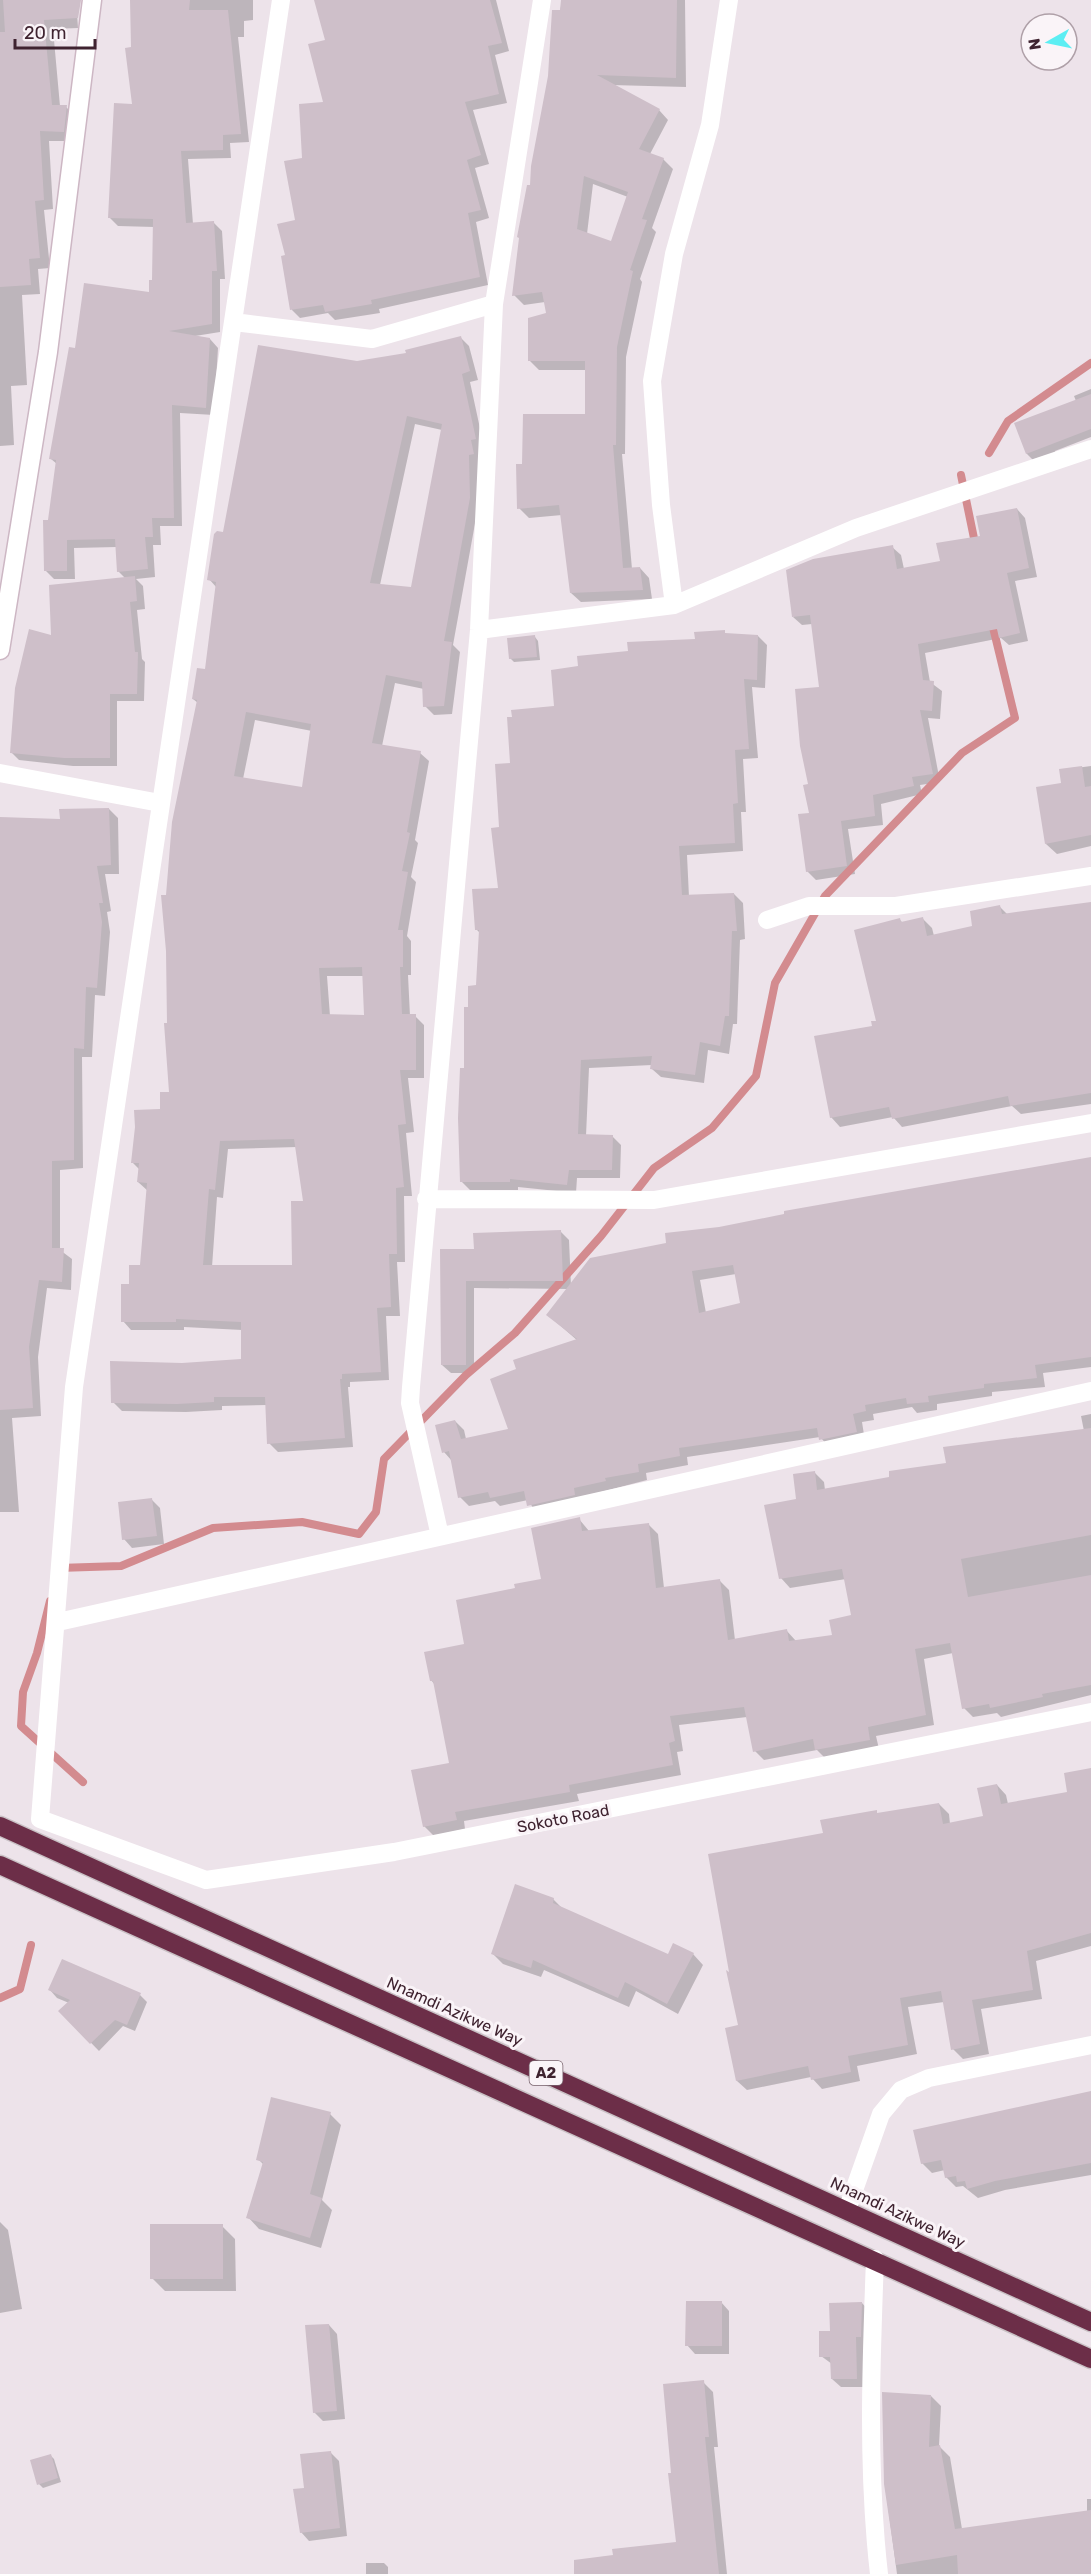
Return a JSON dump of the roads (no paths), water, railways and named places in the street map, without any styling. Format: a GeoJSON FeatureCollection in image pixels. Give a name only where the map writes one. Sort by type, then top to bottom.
{"type":"FeatureCollection","features":[{"type":"Feature","properties":{"kind":"highway","name":"Nnamdi Azikwe Way"},"geometry":{"type":"LineString","coordinates":[[0,1826],[1091,2322]]}},
{"type":"Feature","properties":{"kind":"highway","name":"A2"},"geometry":{"type":"LineString","coordinates":[[0,1865],[875,2259],[1091,2359]]}},
{"type":"Feature","properties":{"kind":"street"},"geometry":{"type":"LineString","coordinates":[[1,639],[48,352],[92,0]]}},
{"type":"Feature","properties":{"kind":"street"},"geometry":{"type":"LineString","coordinates":[[281,0],[74,1387],[58,1622],[1091,1391]]}},
{"type":"Feature","properties":{"kind":"street"},"geometry":{"type":"LineString","coordinates":[[440,1536],[410,1403],[426,1199],[479,630],[494,304],[542,0]]}},
{"type":"Feature","properties":{"kind":"street"},"geometry":{"type":"LineString","coordinates":[[674,605],[662,505],[652,381],[674,254],[710,125],[729,0]]}},
{"type":"Feature","properties":{"kind":"street"},"geometry":{"type":"LineString","coordinates":[[234,322],[372,339],[494,304]]}},
{"type":"Feature","properties":{"kind":"street"},"geometry":{"type":"LineString","coordinates":[[479,630],[674,605],[856,528],[1091,449]]}},
{"type":"Feature","properties":{"kind":"street"},"geometry":{"type":"LineString","coordinates":[[0,773],[160,803]]}},
{"type":"Feature","properties":{"kind":"street"},"geometry":{"type":"LineString","coordinates":[[767,920],[809,906],[896,906],[1091,876]]}},
{"type":"Feature","properties":{"kind":"street"},"geometry":{"type":"LineString","coordinates":[[426,1199],[654,1200],[1091,1123]]}},
{"type":"Feature","properties":{"kind":"street","name":"Sokoto Road"},"geometry":{"type":"LineString","coordinates":[[58,1622],[40,1819],[206,1881],[394,1852],[1091,1712]]}},
{"type":"Feature","properties":{"kind":"street"},"geometry":{"type":"LineString","coordinates":[[847,2210],[881,2114],[901,2090],[929,2078],[1091,2045]]}},
{"type":"Feature","properties":{"kind":"street"},"geometry":{"type":"LineString","coordinates":[[875,2259],[871,2424],[872,2513],[879,2574]]}},
{"type":"Feature","properties":{"kind":"waterway"},"geometry":{"type":"LineString","coordinates":[[989,453],[1008,421],[1091,363]]}},
{"type":"Feature","properties":{"kind":"waterway"},"geometry":{"type":"LineString","coordinates":[[961,475],[976,548]]}},
{"type":"Feature","properties":{"kind":"waterway"},"geometry":{"type":"LineString","coordinates":[[58,1568],[121,1566],[213,1528],[302,1522],[359,1534],[376,1512],[384,1459],[466,1375],[515,1333],[601,1236],[654,1168],[712,1128],[756,1076],[775,983],[825,896],[962,753],[1015,718],[991,619]]}},
{"type":"Feature","properties":{"kind":"waterway"},"geometry":{"type":"LineString","coordinates":[[50,1601],[37,1653],[23,1692],[21,1726],[83,1782]]}},
{"type":"Feature","properties":{"kind":"waterway"},"geometry":{"type":"LineString","coordinates":[[0,1998],[20,1989],[31,1945]]}}]}
